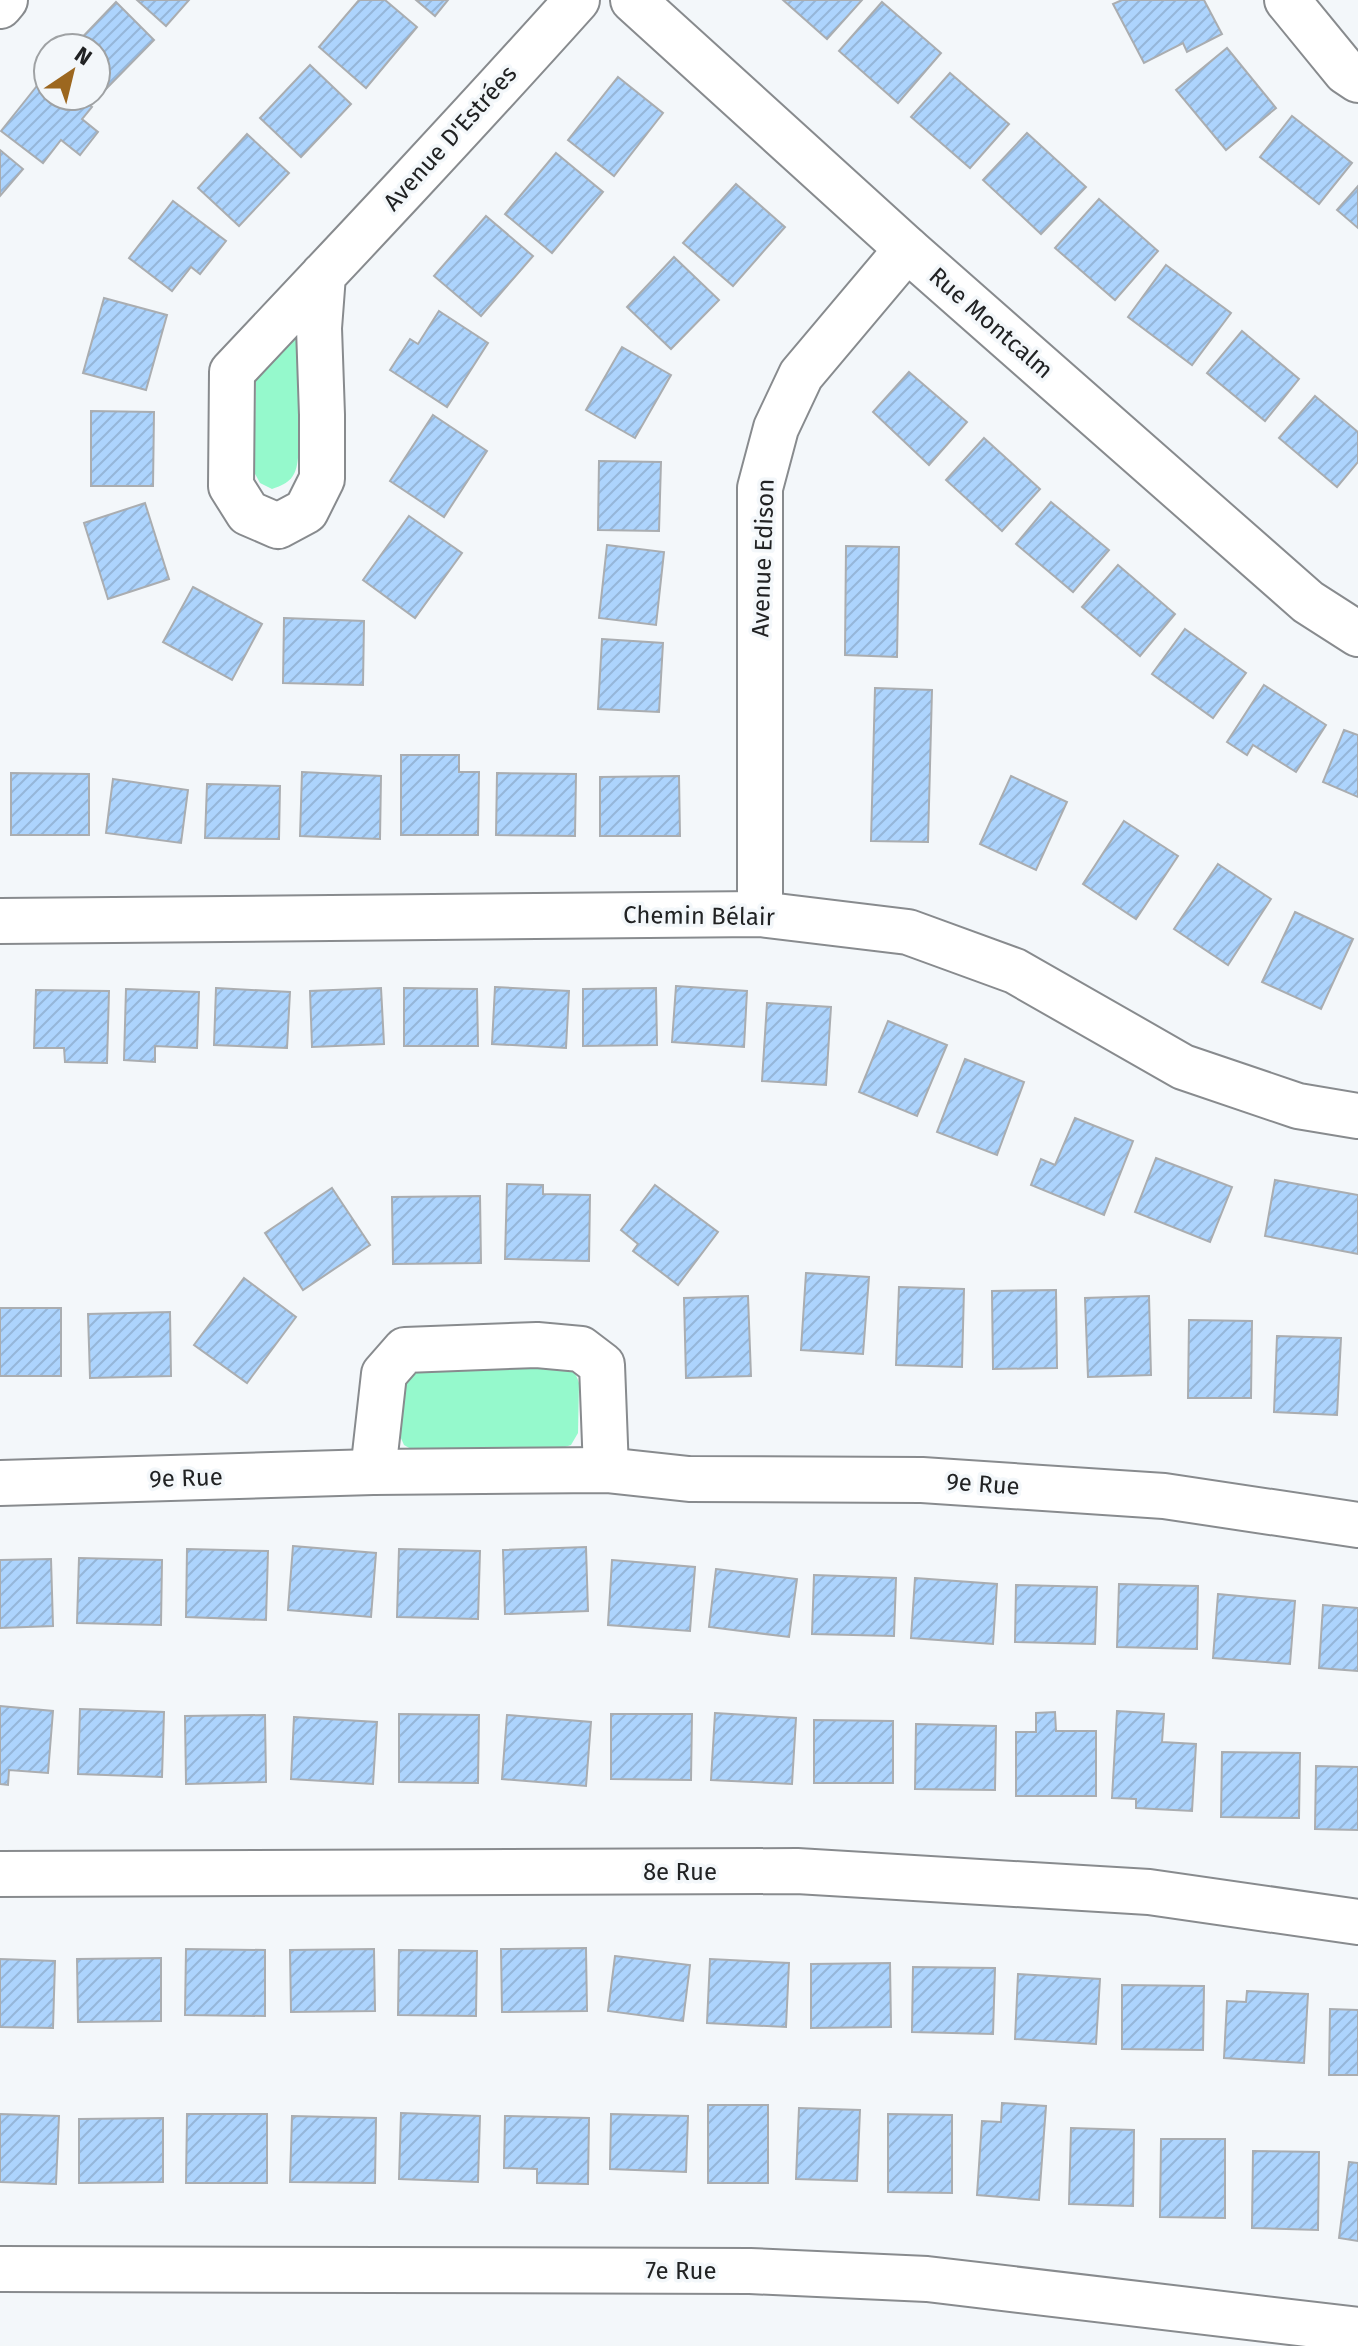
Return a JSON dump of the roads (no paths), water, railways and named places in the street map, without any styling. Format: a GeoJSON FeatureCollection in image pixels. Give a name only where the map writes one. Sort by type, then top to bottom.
{"type":"FeatureCollection","features":[{"type":"Feature","properties":{"kind":"street"},"geometry":{"type":"LineString","coordinates":[[0,6],[5,0]]}},
{"type":"Feature","properties":{"kind":"street","name":"Avenue D'Estrées"},"geometry":{"type":"LineString","coordinates":[[323,275],[319,328],[322,479],[306,511],[278,526],[248,513],[231,486],[232,372],[577,0]]}},
{"type":"Feature","properties":{"kind":"street","name":"Rue Montcalm"},"geometry":{"type":"LineString","coordinates":[[633,0],[907,249],[1308,602],[1358,634]]}},
{"type":"Feature","properties":{"kind":"street"},"geometry":{"type":"LineString","coordinates":[[1287,0],[1346,72],[1358,80]]}},
{"type":"Feature","properties":{"kind":"street","name":"Avenue Edison"},"geometry":{"type":"LineString","coordinates":[[760,914],[760,488],[776,428],[801,375],[907,249]]}},
{"type":"Feature","properties":{"kind":"street","name":"Chemin Bélair"},"geometry":{"type":"LineString","coordinates":[[0,921],[760,914],[908,932],[1015,971],[1183,1067],[1298,1106],[1358,1116]]}},
{"type":"Feature","properties":{"kind":"street"},"geometry":{"type":"LineString","coordinates":[[373,1472],[384,1374],[405,1350],[537,1345],[581,1349],[602,1365],[606,1470]]}},
{"type":"Feature","properties":{"kind":"street","name":"9e Rue"},"geometry":{"type":"LineString","coordinates":[[0,1483],[373,1472],[606,1470],[689,1479],[922,1480],[1164,1496],[1358,1525]]}},
{"type":"Feature","properties":{"kind":"street","name":"8e Rue"},"geometry":{"type":"LineString","coordinates":[[0,1874],[797,1871],[1149,1892],[1358,1922]]}},
{"type":"Feature","properties":{"kind":"street","name":"7e Rue"},"geometry":{"type":"LineString","coordinates":[[0,2269],[750,2271],[927,2279],[1358,2330]]}}]}
